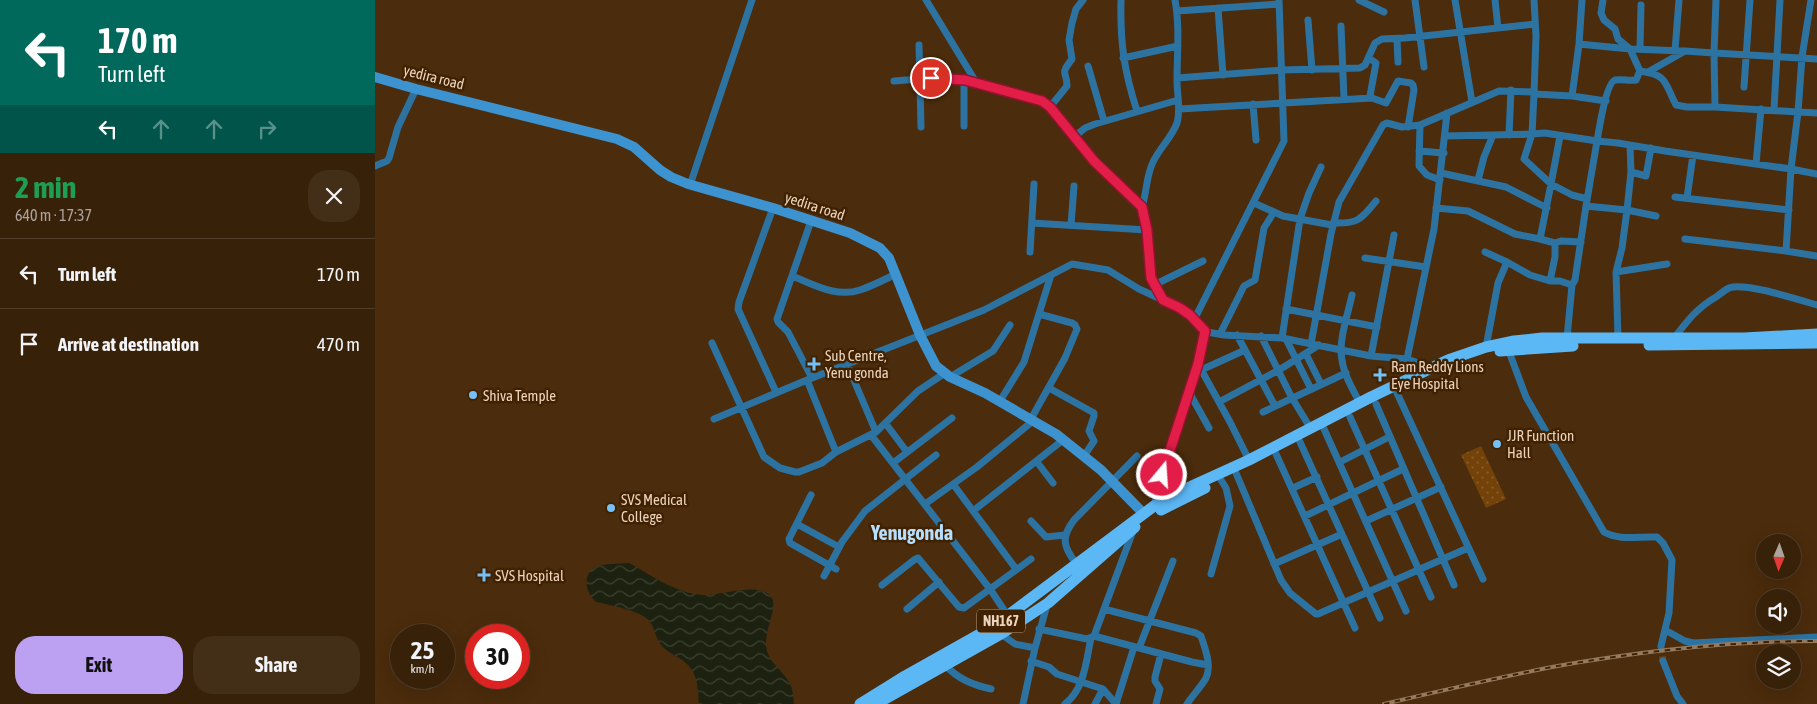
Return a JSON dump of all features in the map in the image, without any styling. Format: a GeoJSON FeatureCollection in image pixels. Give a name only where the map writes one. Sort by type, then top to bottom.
{"type":"FeatureCollection","features":[{"type":"Feature","properties":{"kind":"highway","name":"NH167"},"geometry":{"type":"LineString","coordinates":[[860,704],[905,676],[994,626],[1153,506],[1448,360],[1486,347],[1514,341],[1567,338],[1744,338],[1817,334]]}},
{"type":"Feature","properties":{"kind":"highway","name":"NH167"},"geometry":{"type":"LineString","coordinates":[[876,704],[1001,634],[1048,603],[1148,516],[1276,454],[1397,392],[1474,356],[1508,349],[1560,346],[1698,346],[1817,343]]}},
{"type":"Feature","properties":{"kind":"main road","name":"yedira road"},"geometry":{"type":"LineString","coordinates":[[375,77],[617,139],[633,146],[660,170],[690,185],[773,208],[850,233],[880,248],[889,258],[920,335],[935,366],[947,375],[1033,419],[1063,440],[1113,481],[1143,513]]}},
{"type":"Feature","properties":{"kind":"street"},"geometry":{"type":"LineString","coordinates":[[690,185],[752,0]]}},
{"type":"Feature","properties":{"kind":"street"},"geometry":{"type":"LineString","coordinates":[[926,0],[976,82]]}},
{"type":"Feature","properties":{"kind":"street"},"geometry":{"type":"LineString","coordinates":[[1050,107],[1067,86],[1064,68],[1071,59],[1069,40],[1076,9],[1083,0]]}},
{"type":"Feature","properties":{"kind":"street"},"geometry":{"type":"LineString","coordinates":[[1121,0],[1120,25],[1125,72],[1137,111]]}},
{"type":"Feature","properties":{"kind":"street"},"geometry":{"type":"LineString","coordinates":[[1163,300],[1151,278],[1147,230],[1142,207],[1153,161],[1176,125],[1179,109],[1177,11],[1175,0]]}},
{"type":"Feature","properties":{"kind":"street"},"geometry":{"type":"LineString","coordinates":[[1359,0],[1384,12]]}},
{"type":"Feature","properties":{"kind":"street"},"geometry":{"type":"LineString","coordinates":[[1415,0],[1424,67]]}},
{"type":"Feature","properties":{"kind":"street"},"geometry":{"type":"LineString","coordinates":[[1455,0],[1471,102]]}},
{"type":"Feature","properties":{"kind":"street"},"geometry":{"type":"LineString","coordinates":[[1495,0],[1498,28]]}},
{"type":"Feature","properties":{"kind":"street"},"geometry":{"type":"LineString","coordinates":[[1533,0],[1535,24],[1532,134],[1524,159],[1551,184],[1587,202],[1656,216]]}},
{"type":"Feature","properties":{"kind":"street"},"geometry":{"type":"LineString","coordinates":[[1572,96],[1579,44],[1582,0]]}},
{"type":"Feature","properties":{"kind":"street"},"geometry":{"type":"LineString","coordinates":[[1567,338],[1572,285],[1575,280],[1597,141],[1608,88],[1613,81],[1636,80],[1640,71],[1631,49],[1618,40],[1615,29],[1604,20],[1601,13],[1603,0]]}},
{"type":"Feature","properties":{"kind":"street"},"geometry":{"type":"LineString","coordinates":[[1675,50],[1679,0]]}},
{"type":"Feature","properties":{"kind":"street"},"geometry":{"type":"LineString","coordinates":[[1715,107],[1714,53],[1716,0]]}},
{"type":"Feature","properties":{"kind":"street"},"geometry":{"type":"LineString","coordinates":[[1744,87],[1751,0]]}},
{"type":"Feature","properties":{"kind":"street"},"geometry":{"type":"LineString","coordinates":[[1774,110],[1780,0]]}},
{"type":"Feature","properties":{"kind":"street"},"geometry":{"type":"LineString","coordinates":[[1786,251],[1791,169],[1802,57],[1811,0]]}},
{"type":"Feature","properties":{"kind":"street"},"geometry":{"type":"LineString","coordinates":[[1177,11],[1218,8],[1249,3],[1279,2],[1284,141],[1194,320]]}},
{"type":"Feature","properties":{"kind":"street"},"geometry":{"type":"LineString","coordinates":[[1640,49],[1641,5]]}},
{"type":"Feature","properties":{"kind":"street"},"geometry":{"type":"LineString","coordinates":[[1218,8],[1223,75]]}},
{"type":"Feature","properties":{"kind":"street"},"geometry":{"type":"LineString","coordinates":[[1308,20],[1312,70]]}},
{"type":"Feature","properties":{"kind":"street"},"geometry":{"type":"LineString","coordinates":[[1177,78],[1282,70],[1363,68],[1379,40],[1535,24]]}},
{"type":"Feature","properties":{"kind":"street"},"geometry":{"type":"LineString","coordinates":[[1341,26],[1344,100]]}},
{"type":"Feature","properties":{"kind":"street"},"geometry":{"type":"LineString","coordinates":[[1397,39],[1398,62]]}},
{"type":"Feature","properties":{"kind":"street"},"geometry":{"type":"LineString","coordinates":[[1579,44],[1631,49],[1817,59]]}},
{"type":"Feature","properties":{"kind":"street"},"geometry":{"type":"LineString","coordinates":[[919,45],[921,127]]}},
{"type":"Feature","properties":{"kind":"street"},"geometry":{"type":"LineString","coordinates":[[1123,58],[1178,46]]}},
{"type":"Feature","properties":{"kind":"street"},"geometry":{"type":"LineString","coordinates":[[1648,72],[1685,51]]}},
{"type":"Feature","properties":{"kind":"street"},"geometry":{"type":"LineString","coordinates":[[1369,58],[1376,63],[1370,96],[1372,98]]}},
{"type":"Feature","properties":{"kind":"street"},"geometry":{"type":"LineString","coordinates":[[1088,66],[1103,121]]}},
{"type":"Feature","properties":{"kind":"street"},"geometry":{"type":"LineString","coordinates":[[1640,71],[1660,75],[1667,84],[1675,104],[1687,107],[1817,113]]}},
{"type":"Feature","properties":{"kind":"street"},"geometry":{"type":"LineString","coordinates":[[894,81],[943,78],[965,80],[1042,101],[1050,107],[1094,161],[1142,207]]}},
{"type":"Feature","properties":{"kind":"street"},"geometry":{"type":"LineString","coordinates":[[964,126],[965,80]]}},
{"type":"Feature","properties":{"kind":"street"},"geometry":{"type":"LineString","coordinates":[[1179,109],[1372,98],[1386,102],[1398,81],[1413,85],[1414,90],[1408,127]]}},
{"type":"Feature","properties":{"kind":"street"},"geometry":{"type":"LineString","coordinates":[[375,166],[387,161],[389,158],[398,127],[416,89]]}},
{"type":"Feature","properties":{"kind":"street"},"geometry":{"type":"LineString","coordinates":[[1509,135],[1511,90]]}},
{"type":"Feature","properties":{"kind":"street"},"geometry":{"type":"LineString","coordinates":[[1311,344],[1333,224],[1339,202],[1383,125],[1386,123],[1401,128],[1420,125],[1499,91],[1511,90],[1606,101]]}},
{"type":"Feature","properties":{"kind":"street"},"geometry":{"type":"LineString","coordinates":[[1074,137],[1085,128],[1103,121],[1178,100]]}},
{"type":"Feature","properties":{"kind":"street"},"geometry":{"type":"LineString","coordinates":[[1253,104],[1255,140]]}},
{"type":"Feature","properties":{"kind":"street"},"geometry":{"type":"LineString","coordinates":[[1756,164],[1761,109]]}},
{"type":"Feature","properties":{"kind":"street"},"geometry":{"type":"LineString","coordinates":[[1407,359],[1434,229],[1447,113]]}},
{"type":"Feature","properties":{"kind":"street"},"geometry":{"type":"LineString","coordinates":[[1420,125],[1419,166],[1429,176],[1477,180],[1506,187],[1547,208]]}},
{"type":"Feature","properties":{"kind":"street"},"geometry":{"type":"LineString","coordinates":[[1445,136],[1509,135],[1545,132],[1561,136],[1817,174]]}},
{"type":"Feature","properties":{"kind":"street"},"geometry":{"type":"LineString","coordinates":[[1477,180],[1493,135]]}},
{"type":"Feature","properties":{"kind":"street"},"geometry":{"type":"LineString","coordinates":[[1540,239],[1561,136]]}},
{"type":"Feature","properties":{"kind":"street"},"geometry":{"type":"LineString","coordinates":[[1618,338],[1616,272],[1622,248],[1627,210],[1631,172],[1630,145]]}},
{"type":"Feature","properties":{"kind":"street"},"geometry":{"type":"LineString","coordinates":[[1631,172],[1646,176],[1651,148]]}},
{"type":"Feature","properties":{"kind":"street"},"geometry":{"type":"LineString","coordinates":[[1419,151],[1443,154]]}},
{"type":"Feature","properties":{"kind":"street"},"geometry":{"type":"LineString","coordinates":[[1687,198],[1693,155]]}},
{"type":"Feature","properties":{"kind":"street"},"geometry":{"type":"LineString","coordinates":[[1311,389],[1284,338],[1286,309],[1300,219],[1321,167]]}},
{"type":"Feature","properties":{"kind":"street"},"geometry":{"type":"LineString","coordinates":[[1031,252],[1035,184]]}},
{"type":"Feature","properties":{"kind":"street"},"geometry":{"type":"LineString","coordinates":[[1071,225],[1074,186]]}},
{"type":"Feature","properties":{"kind":"street"},"geometry":{"type":"LineString","coordinates":[[1675,197],[1789,210]]}},
{"type":"Feature","properties":{"kind":"street"},"geometry":{"type":"LineString","coordinates":[[1254,203],[1274,212],[1300,219],[1333,224],[1357,222],[1365,216],[1376,201]]}},
{"type":"Feature","properties":{"kind":"street"},"geometry":{"type":"LineString","coordinates":[[773,208],[738,309],[776,392]]}},
{"type":"Feature","properties":{"kind":"street"},"geometry":{"type":"LineString","coordinates":[[1436,208],[1468,211],[1515,234],[1555,243],[1561,241],[1581,242]]}},
{"type":"Feature","properties":{"kind":"street"},"geometry":{"type":"LineString","coordinates":[[1220,334],[1244,286],[1255,280],[1264,228],[1274,212]]}},
{"type":"Feature","properties":{"kind":"street"},"geometry":{"type":"LineString","coordinates":[[811,221],[778,316],[778,322],[788,332],[809,379],[836,452]]}},
{"type":"Feature","properties":{"kind":"street"},"geometry":{"type":"LineString","coordinates":[[1032,223],[1147,230]]}},
{"type":"Feature","properties":{"kind":"street"},"geometry":{"type":"LineString","coordinates":[[1371,356],[1393,235]]}},
{"type":"Feature","properties":{"kind":"street"},"geometry":{"type":"LineString","coordinates":[[1685,239],[1817,256]]}},
{"type":"Feature","properties":{"kind":"street"},"geometry":{"type":"LineString","coordinates":[[1550,281],[1555,257],[1555,243]]}},
{"type":"Feature","properties":{"kind":"street"},"geometry":{"type":"LineString","coordinates":[[1485,252],[1507,262],[1530,276],[1572,285]]}},
{"type":"Feature","properties":{"kind":"street"},"geometry":{"type":"LineString","coordinates":[[1365,258],[1426,267]]}},
{"type":"Feature","properties":{"kind":"street"},"geometry":{"type":"LineString","coordinates":[[1155,285],[1203,261]]}},
{"type":"Feature","properties":{"kind":"street"},"geometry":{"type":"LineString","coordinates":[[1486,347],[1498,283],[1507,262]]}},
{"type":"Feature","properties":{"kind":"street"},"geometry":{"type":"LineString","coordinates":[[714,419],[776,392],[944,327],[995,305],[1072,264],[1103,268],[1180,308],[1205,331],[1220,334],[1284,338],[1371,356],[1407,359],[1433,368]]}},
{"type":"Feature","properties":{"kind":"street"},"geometry":{"type":"LineString","coordinates":[[1616,272],[1667,264]]}},
{"type":"Feature","properties":{"kind":"street"},"geometry":{"type":"LineString","coordinates":[[792,276],[828,290],[844,292],[861,290],[896,274]]}},
{"type":"Feature","properties":{"kind":"street"},"geometry":{"type":"LineString","coordinates":[[999,401],[1024,362],[1051,275]]}},
{"type":"Feature","properties":{"kind":"street"},"geometry":{"type":"LineString","coordinates":[[1675,337],[1706,302],[1730,288],[1775,293],[1817,305]]}},
{"type":"Feature","properties":{"kind":"street"},"geometry":{"type":"LineString","coordinates":[[1352,295],[1341,350],[1345,373],[1360,403]]}},
{"type":"Feature","properties":{"kind":"street"},"geometry":{"type":"LineString","coordinates":[[1286,309],[1377,327]]}},
{"type":"Feature","properties":{"kind":"street"},"geometry":{"type":"LineString","coordinates":[[925,504],[953,484],[1033,419],[1065,358],[1077,329],[1071,323],[1039,314]]}},
{"type":"Feature","properties":{"kind":"street"},"geometry":{"type":"LineString","coordinates":[[712,343],[764,457],[787,471],[799,472],[823,463],[836,452],[873,434],[886,424],[918,391],[993,351],[1010,325]]}},
{"type":"Feature","properties":{"kind":"street"},"geometry":{"type":"LineString","coordinates":[[1153,506],[1189,392],[1200,367],[1205,331]]}},
{"type":"Feature","properties":{"kind":"street"},"geometry":{"type":"LineString","coordinates":[[1237,335],[1275,406]]}},
{"type":"Feature","properties":{"kind":"street"},"geometry":{"type":"LineString","coordinates":[[1261,336],[1292,398],[1311,429]]}},
{"type":"Feature","properties":{"kind":"street"},"geometry":{"type":"LineString","coordinates":[[1219,402],[1296,360],[1319,345]]}},
{"type":"Feature","properties":{"kind":"street"},"geometry":{"type":"LineString","coordinates":[[1508,349],[1526,397],[1603,532],[1611,536],[1626,538],[1657,537],[1669,551],[1673,574],[1669,613],[1661,646]]}},
{"type":"Feature","properties":{"kind":"street"},"geometry":{"type":"LineString","coordinates":[[1200,367],[1245,350]]}},
{"type":"Feature","properties":{"kind":"street"},"geometry":{"type":"LineString","coordinates":[[1306,354],[1321,384]]}},
{"type":"Feature","properties":{"kind":"street"},"geometry":{"type":"LineString","coordinates":[[847,364],[873,434],[905,479],[990,589],[1008,616]]}},
{"type":"Feature","properties":{"kind":"street"},"geometry":{"type":"LineString","coordinates":[[1200,367],[1249,460]]}},
{"type":"Feature","properties":{"kind":"street"},"geometry":{"type":"LineString","coordinates":[[1263,412],[1345,373]]}},
{"type":"Feature","properties":{"kind":"street"},"geometry":{"type":"LineString","coordinates":[[1049,388],[1094,413],[1089,431],[1094,441],[1084,456]]}},
{"type":"Feature","properties":{"kind":"street"},"geometry":{"type":"LineString","coordinates":[[1189,392],[1209,428]]}},
{"type":"Feature","properties":{"kind":"street"},"geometry":{"type":"LineString","coordinates":[[1397,392],[1483,579]]}},
{"type":"Feature","properties":{"kind":"street"},"geometry":{"type":"LineString","coordinates":[[1376,404],[1454,585]]}},
{"type":"Feature","properties":{"kind":"street"},"geometry":{"type":"LineString","coordinates":[[1349,417],[1431,597]]}},
{"type":"Feature","properties":{"kind":"street"},"geometry":{"type":"LineString","coordinates":[[893,463],[952,418]]}},
{"type":"Feature","properties":{"kind":"street"},"geometry":{"type":"LineString","coordinates":[[886,424],[907,452]]}},
{"type":"Feature","properties":{"kind":"street"},"geometry":{"type":"LineString","coordinates":[[1325,429],[1406,611]]}},
{"type":"Feature","properties":{"kind":"street"},"geometry":{"type":"LineString","coordinates":[[1340,462],[1389,437]]}},
{"type":"Feature","properties":{"kind":"street"},"geometry":{"type":"LineString","coordinates":[[973,511],[1063,440]]}},
{"type":"Feature","properties":{"kind":"street"},"geometry":{"type":"LineString","coordinates":[[1300,442],[1380,618]]}},
{"type":"Feature","properties":{"kind":"street"},"geometry":{"type":"LineString","coordinates":[[823,576],[833,567],[839,547],[865,511],[936,454]]}},
{"type":"Feature","properties":{"kind":"street"},"geometry":{"type":"LineString","coordinates":[[1276,454],[1355,628]]}},
{"type":"Feature","properties":{"kind":"street"},"geometry":{"type":"LineString","coordinates":[[1076,563],[1065,546],[1067,528],[1137,456]]}},
{"type":"Feature","properties":{"kind":"street"},"geometry":{"type":"LineString","coordinates":[[1037,462],[1053,483]]}},
{"type":"Feature","properties":{"kind":"street"},"geometry":{"type":"LineString","coordinates":[[1305,516],[1403,469]]}},
{"type":"Feature","properties":{"kind":"street"},"geometry":{"type":"LineString","coordinates":[[1236,473],[1281,580],[1290,592],[1314,613],[1318,614],[1468,548]]}},
{"type":"Feature","properties":{"kind":"street"},"geometry":{"type":"LineString","coordinates":[[1293,488],[1317,477]]}},
{"type":"Feature","properties":{"kind":"street"},"geometry":{"type":"LineString","coordinates":[[1211,574],[1230,506],[1226,488],[1221,480]]}},
{"type":"Feature","properties":{"kind":"street"},"geometry":{"type":"LineString","coordinates":[[953,484],[1016,569]]}},
{"type":"Feature","properties":{"kind":"street"},"geometry":{"type":"LineString","coordinates":[[1366,521],[1441,487]]}},
{"type":"Feature","properties":{"kind":"street"},"geometry":{"type":"LineString","coordinates":[[811,495],[789,539],[789,543],[833,567]]}},
{"type":"Feature","properties":{"kind":"street"},"geometry":{"type":"LineString","coordinates":[[1031,521],[1045,537],[1065,536]]}},
{"type":"Feature","properties":{"kind":"street"},"geometry":{"type":"LineString","coordinates":[[797,524],[839,547]]}},
{"type":"Feature","properties":{"kind":"street"},"geometry":{"type":"LineString","coordinates":[[1065,704],[1072,699],[1082,681],[1093,637],[1135,526]]}},
{"type":"Feature","properties":{"kind":"street"},"geometry":{"type":"LineString","coordinates":[[1274,564],[1342,534]]}},
{"type":"Feature","properties":{"kind":"street"},"geometry":{"type":"LineString","coordinates":[[882,585],[917,558],[961,608],[966,607],[1031,559]]}},
{"type":"Feature","properties":{"kind":"street"},"geometry":{"type":"LineString","coordinates":[[1031,661],[1049,667],[1057,674],[1103,689],[1116,704],[1136,648],[1150,621],[1173,561]]}},
{"type":"Feature","properties":{"kind":"street"},"geometry":{"type":"LineString","coordinates":[[907,609],[939,582]]}},
{"type":"Feature","properties":{"kind":"street"},"geometry":{"type":"LineString","coordinates":[[1023,704],[1039,628],[1048,603]]}},
{"type":"Feature","properties":{"kind":"street"},"geometry":{"type":"LineString","coordinates":[[1104,609],[1201,636],[1208,665],[1206,679],[1187,704]]}},
{"type":"Feature","properties":{"kind":"street"},"geometry":{"type":"LineString","coordinates":[[1039,628],[1087,639],[1093,637],[1208,665]]}},
{"type":"Feature","properties":{"kind":"street"},"geometry":{"type":"LineString","coordinates":[[1665,630],[1685,641],[1693,643],[1817,637]]}},
{"type":"Feature","properties":{"kind":"street"},"geometry":{"type":"LineString","coordinates":[[1001,634],[1015,644],[1035,648]]}},
{"type":"Feature","properties":{"kind":"street"},"geometry":{"type":"LineString","coordinates":[[1156,704],[1160,689],[1155,681],[1155,677],[1161,654]]}},
{"type":"Feature","properties":{"kind":"street"},"geometry":{"type":"LineString","coordinates":[[1663,661],[1677,696],[1683,704]]}},
{"type":"Feature","properties":{"kind":"street"},"geometry":{"type":"LineString","coordinates":[[945,665],[963,680],[991,690]]}},
{"type":"Feature","properties":{"kind":"street"},"geometry":{"type":"LineString","coordinates":[[1095,704],[1103,689]]}},
{"type":"Feature","properties":{"kind":"shaded area"},"geometry":{"type":"Polygon","coordinates":[[[1481,446],[1506,499],[1486,508],[1461,455],[1481,446]]]}},
{"type":"Feature","properties":{"kind":"water"},"geometry":{"type":"Polygon","coordinates":[[[629,563],[674,588],[693,594],[710,595],[750,589],[767,593],[772,598],[773,609],[766,644],[767,651],[771,660],[790,684],[794,704],[699,704],[697,682],[691,668],[662,646],[648,620],[627,609],[596,602],[590,594],[587,579],[591,570],[603,565],[629,563]]]}},
{"type":"Feature","properties":{"kind":"tunnel"},"geometry":{"type":"LineString","coordinates":[[1661,646],[1663,661]]}},
{"type":"Feature","properties":{"kind":"railway"},"geometry":{"type":"LineString","coordinates":[[1384,704],[1531,671],[1617,657],[1718,645],[1817,641]]}},
{"type":"Feature","properties":{"kind":"place","name":"Sub Centre, Yenu gonda"},"geometry":{"type":"Point","coordinates":[814,364]}},
{"type":"Feature","properties":{"kind":"place","name":"Ram Reddy Lions Eye Hospital"},"geometry":{"type":"Point","coordinates":[1380,375]}},
{"type":"Feature","properties":{"kind":"place","name":"Shiva Temple"},"geometry":{"type":"Point","coordinates":[473,395]}},
{"type":"Feature","properties":{"kind":"place","name":"JJR Function Hall"},"geometry":{"type":"Point","coordinates":[1497,444]}},
{"type":"Feature","properties":{"kind":"place","name":"SVS Medical College"},"geometry":{"type":"Point","coordinates":[611,508]}},
{"type":"Feature","properties":{"kind":"place","name":"SVS Hospital"},"geometry":{"type":"Point","coordinates":[484,575]}},
{"type":"Feature","properties":{"kind":"district","name":"Yenugonda"},"geometry":{"type":"Point","coordinates":[912,532]}},
{"type":"Feature","properties":{"kind":"route"},"geometry":{"type":"LineString","coordinates":[[931,78],[959,78],[1042,101],[1050,107],[1094,161],[1142,207],[1147,230],[1151,278],[1163,300],[1190,315],[1205,331],[1198,364],[1162,475]]}}]}
